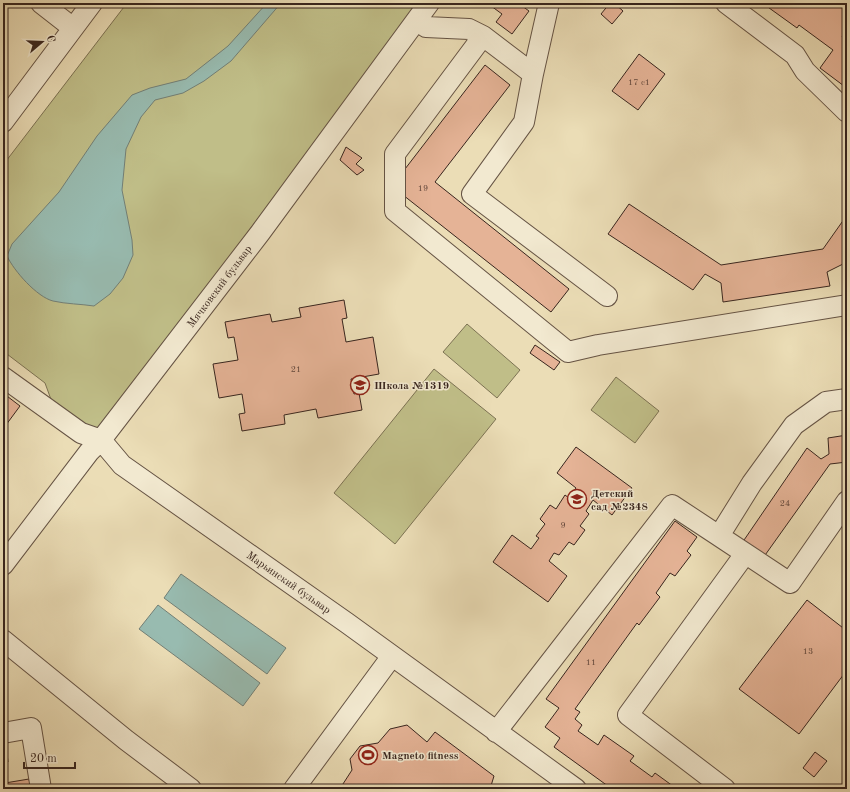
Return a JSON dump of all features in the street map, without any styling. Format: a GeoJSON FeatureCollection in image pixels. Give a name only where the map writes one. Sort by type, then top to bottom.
{"type":"FeatureCollection","features":[{"type":"Feature","properties":{"kind":"street"},"geometry":{"type":"LineString","coordinates":[[41,3],[73,28]]}},
{"type":"Feature","properties":{"kind":"street"},"geometry":{"type":"LineString","coordinates":[[3,122],[92,3]]}},
{"type":"Feature","properties":{"kind":"street","name":"Мячковский бульвар"},"geometry":{"type":"LineString","coordinates":[[3,565],[260,233],[429,3]]}},
{"type":"Feature","properties":{"kind":"street"},"geometry":{"type":"LineString","coordinates":[[549,3],[524,122],[472,194],[607,296]]}},
{"type":"Feature","properties":{"kind":"street"},"geometry":{"type":"LineString","coordinates":[[726,3],[795,55],[805,71],[847,112]]}},
{"type":"Feature","properties":{"kind":"street"},"geometry":{"type":"LineString","coordinates":[[416,20],[426,28],[469,29],[483,36],[533,74]]}},
{"type":"Feature","properties":{"kind":"street"},"geometry":{"type":"LineString","coordinates":[[483,36],[395,154],[395,212],[568,352],[598,345],[847,304]]}},
{"type":"Feature","properties":{"kind":"street","name":"Марьинский бульвар"},"geometry":{"type":"LineString","coordinates":[[3,376],[81,432],[101,440],[122,465],[347,623],[576,789]]}},
{"type":"Feature","properties":{"kind":"street"},"geometry":{"type":"LineString","coordinates":[[719,536],[752,483],[794,425],[826,402],[847,400]]}},
{"type":"Feature","properties":{"kind":"street"},"geometry":{"type":"LineString","coordinates":[[496,732],[672,505],[790,584],[847,501]]}},
{"type":"Feature","properties":{"kind":"street"},"geometry":{"type":"LineString","coordinates":[[724,789],[628,716],[745,554]]}},
{"type":"Feature","properties":{"kind":"street"},"geometry":{"type":"LineString","coordinates":[[3,640],[126,740],[191,789]]}},
{"type":"Feature","properties":{"kind":"street"},"geometry":{"type":"LineString","coordinates":[[294,789],[392,656]]}},
{"type":"Feature","properties":{"kind":"street"},"geometry":{"type":"LineString","coordinates":[[3,733],[31,728],[41,789]]}},
{"type":"Feature","properties":{"kind":"shaded area"},"geometry":{"type":"Polygon","coordinates":[[[127,3],[420,3],[99,430],[87,428],[53,405],[45,383],[3,351],[3,165],[127,3]]]}},
{"type":"Feature","properties":{"kind":"shaded area"},"geometry":{"type":"Polygon","coordinates":[[[467,324],[520,370],[497,398],[443,352],[467,324]]]}},
{"type":"Feature","properties":{"kind":"shaded area"},"geometry":{"type":"Polygon","coordinates":[[[434,369],[496,419],[395,544],[334,493],[434,369]]]}},
{"type":"Feature","properties":{"kind":"shaded area"},"geometry":{"type":"Polygon","coordinates":[[[616,377],[659,411],[635,443],[591,410],[616,377]]]}},
{"type":"Feature","properties":{"kind":"water"},"geometry":{"type":"Polygon","coordinates":[[[267,3],[281,3],[231,61],[204,81],[183,93],[155,100],[141,117],[126,149],[122,190],[132,240],[133,255],[123,278],[110,294],[94,306],[53,301],[47,299],[33,289],[20,276],[7,256],[12,244],[59,192],[97,136],[132,95],[150,88],[186,79],[228,46],[267,3]]]}},
{"type":"Feature","properties":{"kind":"water"},"geometry":{"type":"Polygon","coordinates":[[[181,574],[286,648],[267,674],[164,598],[181,574]]]}},
{"type":"Feature","properties":{"kind":"water"},"geometry":{"type":"Polygon","coordinates":[[[158,605],[260,683],[243,706],[139,629],[158,605]]]}},
{"type":"Feature","properties":{"kind":"building"},"geometry":{"type":"Polygon","coordinates":[[[487,3],[518,3],[529,11],[512,34],[496,22],[502,14],[487,3]]]}},
{"type":"Feature","properties":{"kind":"building"},"geometry":{"type":"Polygon","coordinates":[[[610,3],[614,3],[623,11],[612,24],[601,14],[610,3]]]}},
{"type":"Feature","properties":{"kind":"building"},"geometry":{"type":"Polygon","coordinates":[[[766,3],[847,3],[847,29],[842,37],[847,41],[847,81],[844,86],[820,68],[833,50],[799,25],[797,28],[765,5],[766,3]]]}},
{"type":"Feature","properties":{"kind":"building"},"geometry":{"type":"Polygon","coordinates":[[[639,54],[665,74],[638,110],[612,91],[639,54]]]}},
{"type":"Feature","properties":{"kind":"building"},"geometry":{"type":"Polygon","coordinates":[[[485,65],[510,85],[435,182],[569,289],[551,312],[403,195],[405,169],[485,65]]]}},
{"type":"Feature","properties":{"kind":"building"},"geometry":{"type":"Polygon","coordinates":[[[346,147],[362,158],[356,164],[364,170],[357,175],[340,160],[346,147]]]}},
{"type":"Feature","properties":{"kind":"building"},"geometry":{"type":"Polygon","coordinates":[[[629,204],[721,265],[823,249],[847,215],[847,268],[843,264],[827,272],[830,286],[723,302],[721,283],[705,274],[693,290],[608,234],[629,204]]]}},
{"type":"Feature","properties":{"kind":"building"},"geometry":{"type":"Polygon","coordinates":[[[344,300],[347,318],[342,319],[346,342],[373,337],[379,374],[351,379],[354,394],[359,393],[362,410],[318,418],[316,409],[284,415],[285,424],[242,431],[239,414],[245,413],[242,394],[219,398],[213,364],[238,360],[234,337],[228,338],[225,322],[270,314],[272,322],[301,317],[299,308],[344,300]]]}},
{"type":"Feature","properties":{"kind":"building"},"geometry":{"type":"Polygon","coordinates":[[[535,345],[560,362],[554,370],[530,353],[535,345]]]}},
{"type":"Feature","properties":{"kind":"building"},"geometry":{"type":"Polygon","coordinates":[[[3,393],[20,406],[3,429],[3,393]]]}},
{"type":"Feature","properties":{"kind":"building"},"geometry":{"type":"Polygon","coordinates":[[[847,435],[847,462],[830,464],[763,558],[742,543],[807,448],[821,459],[829,454],[828,438],[847,435]]]}},
{"type":"Feature","properties":{"kind":"building"},"geometry":{"type":"Polygon","coordinates":[[[576,447],[632,488],[612,515],[593,500],[586,511],[589,514],[580,526],[585,530],[574,545],[569,542],[559,555],[554,553],[549,561],[567,576],[548,602],[493,562],[512,535],[531,549],[539,538],[536,536],[545,524],[540,519],[550,505],[556,509],[565,495],[569,498],[576,488],[557,473],[576,447]]]}},
{"type":"Feature","properties":{"kind":"building"},"geometry":{"type":"Polygon","coordinates":[[[675,521],[697,537],[687,551],[691,555],[675,576],[670,573],[656,593],[660,597],[639,625],[637,623],[575,709],[580,712],[575,719],[582,725],[578,731],[598,745],[604,735],[634,756],[630,761],[652,777],[655,773],[677,789],[612,789],[554,747],[560,738],[545,727],[559,708],[546,699],[675,521]]]}},
{"type":"Feature","properties":{"kind":"building"},"geometry":{"type":"Polygon","coordinates":[[[807,600],[847,631],[847,670],[799,734],[739,689],[807,600]]]}},
{"type":"Feature","properties":{"kind":"building"},"geometry":{"type":"Polygon","coordinates":[[[407,725],[427,742],[435,732],[494,776],[490,789],[341,789],[352,770],[350,759],[360,746],[378,743],[390,729],[407,725]]]}},
{"type":"Feature","properties":{"kind":"building"},"geometry":{"type":"Polygon","coordinates":[[[3,745],[6,745],[8,762],[3,763],[3,745]]]}},
{"type":"Feature","properties":{"kind":"building"},"geometry":{"type":"Polygon","coordinates":[[[815,752],[827,761],[814,777],[803,768],[815,752]]]}},
{"type":"Feature","properties":{"kind":"building"},"geometry":{"type":"Polygon","coordinates":[[[3,770],[5,783],[29,779],[31,789],[3,789],[3,770]]]}},
{"type":"Feature","properties":{"kind":"place","name":"Школа №1319"},"geometry":{"type":"Point","coordinates":[360,385]}},
{"type":"Feature","properties":{"kind":"place","name":"Детский сад №2348"},"geometry":{"type":"Point","coordinates":[577,499]}},
{"type":"Feature","properties":{"kind":"place","name":"Magneto fitness"},"geometry":{"type":"Point","coordinates":[368,755]}}]}
